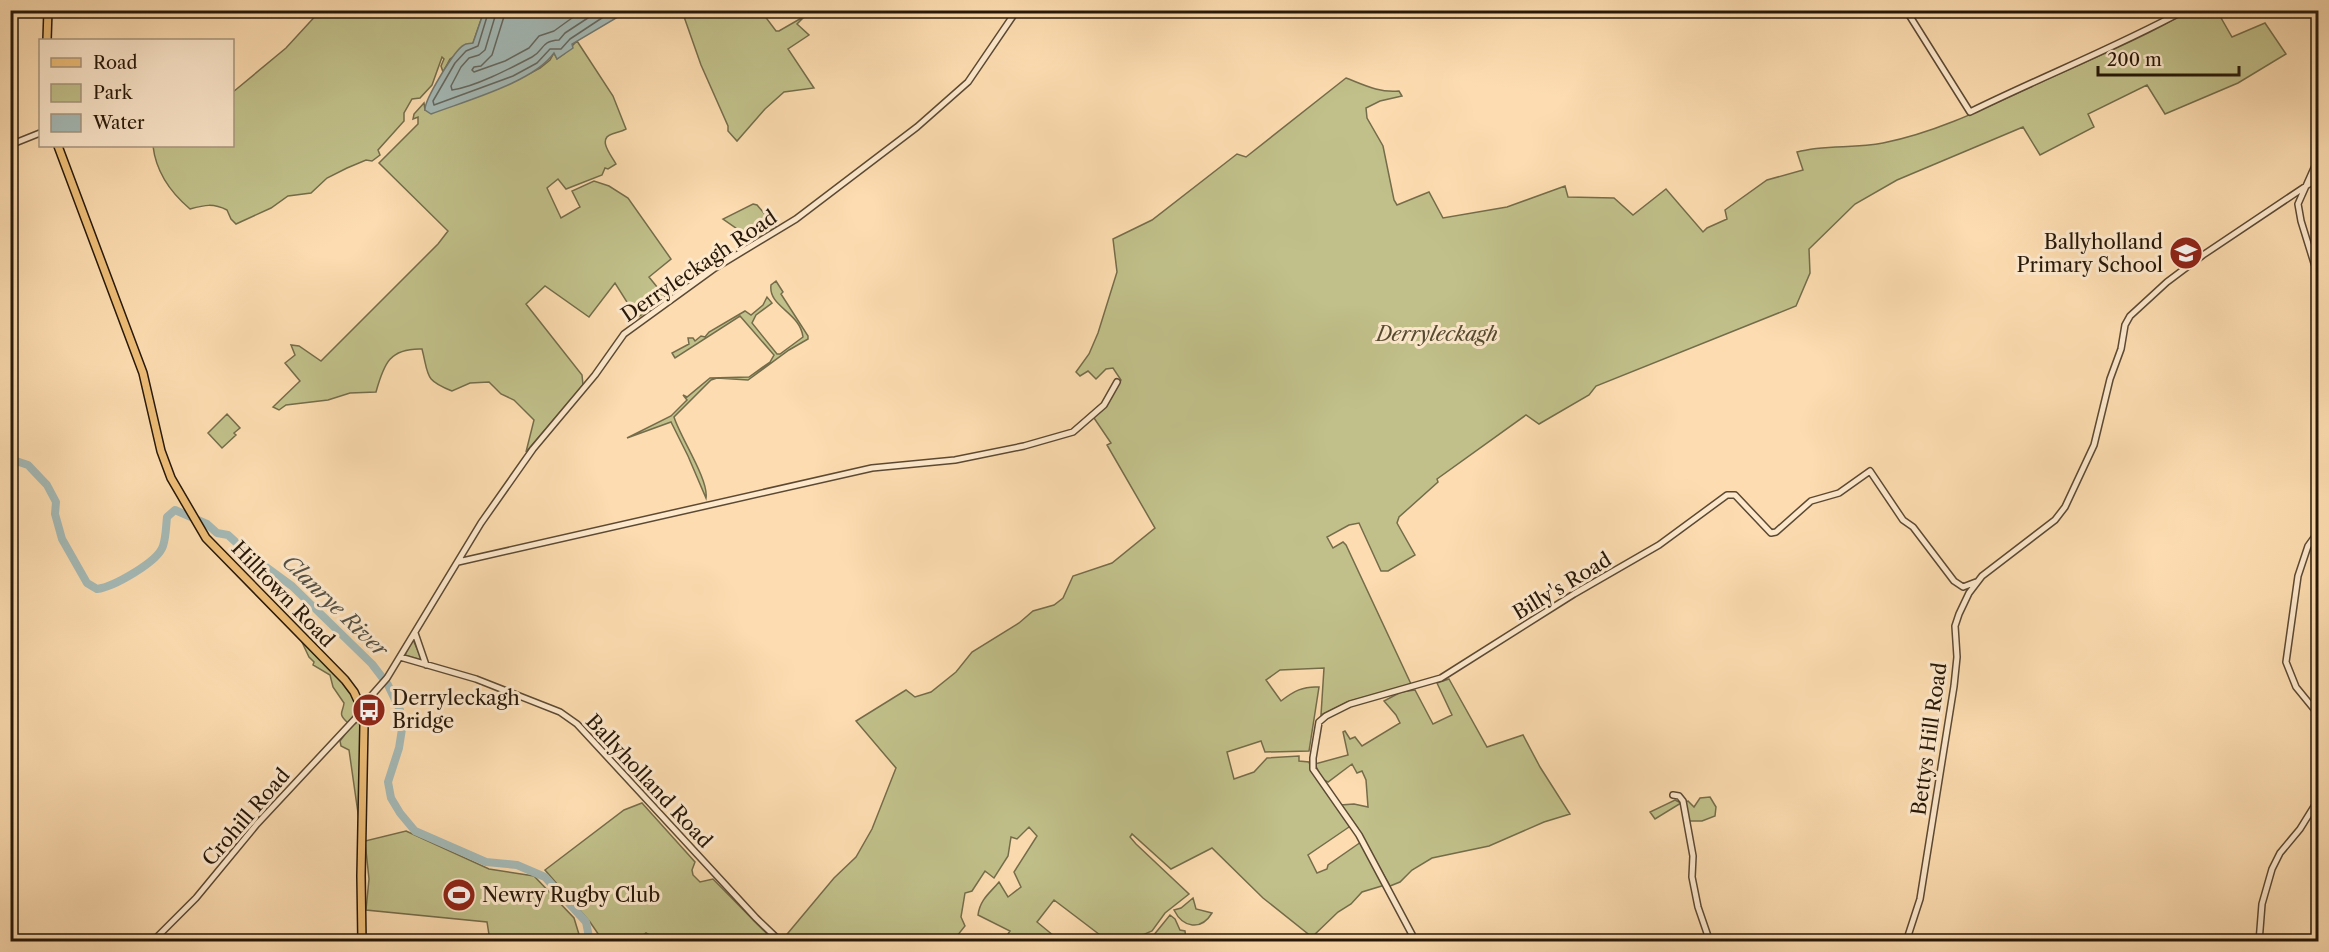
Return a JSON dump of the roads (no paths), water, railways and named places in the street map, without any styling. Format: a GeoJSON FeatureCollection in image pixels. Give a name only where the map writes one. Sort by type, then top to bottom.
{"type":"FeatureCollection","features":[{"type":"Feature","properties":{"kind":"main road"},"geometry":{"type":"LineString","coordinates":[[47,39],[48,10]]}},
{"type":"Feature","properties":{"kind":"main road","name":"Hilltown Road"},"geometry":{"type":"LineString","coordinates":[[58,147],[143,373],[161,451],[171,478],[206,538],[345,680],[360,705],[365,737],[361,876],[362,942]]}},
{"type":"Feature","properties":{"kind":"street","name":"Derryleckagh Road"},"geometry":{"type":"LineString","coordinates":[[360,705],[377,691],[387,678],[481,523],[533,449],[595,375],[624,334],[715,268],[804,213],[917,127],[968,82],[1017,10]]}},
{"type":"Feature","properties":{"kind":"street"},"geometry":{"type":"LineString","coordinates":[[1906,10],[1970,112],[2150,29],[2185,10]]}},
{"type":"Feature","properties":{"kind":"street"},"geometry":{"type":"LineString","coordinates":[[10,145],[39,133]]}},
{"type":"Feature","properties":{"kind":"street"},"geometry":{"type":"LineString","coordinates":[[2319,159],[2298,204],[2301,221],[2319,276]]}},
{"type":"Feature","properties":{"kind":"street","name":"Bettys Hill Road"},"geometry":{"type":"LineString","coordinates":[[1906,942],[1920,899],[1954,686],[1957,657],[1955,626],[1962,607],[1976,582],[2055,520],[2065,507],[2094,445],[2112,373],[2121,349],[2125,325],[2130,316],[2167,282],[2203,255],[2319,177]]}},
{"type":"Feature","properties":{"kind":"street"},"geometry":{"type":"LineString","coordinates":[[2319,352],[2316,364],[2319,379]]}},
{"type":"Feature","properties":{"kind":"street"},"geometry":{"type":"LineString","coordinates":[[458,562],[872,468],[955,460],[1024,446],[1073,432],[1104,405],[1117,381]]}},
{"type":"Feature","properties":{"kind":"street","name":"Billy's Road"},"geometry":{"type":"LineString","coordinates":[[1416,942],[1359,835],[1313,769],[1318,722],[1326,716],[1350,704],[1441,678],[1574,594],[1659,545],[1727,495],[1735,495],[1772,534],[1811,501],[1839,493],[1870,471],[1903,520],[1913,527],[1954,581],[1962,587],[1976,582]]}},
{"type":"Feature","properties":{"kind":"street"},"geometry":{"type":"LineString","coordinates":[[2319,532],[2308,546],[2298,576],[2286,662],[2296,687],[2319,714]]}},
{"type":"Feature","properties":{"kind":"street"},"geometry":{"type":"LineString","coordinates":[[415,633],[426,665]]}},
{"type":"Feature","properties":{"kind":"street","name":"Ballyholland Road"},"geometry":{"type":"LineString","coordinates":[[400,657],[476,679],[560,712],[577,724],[727,888],[781,942]]}},
{"type":"Feature","properties":{"kind":"street","name":"Crohill Road"},"geometry":{"type":"LineString","coordinates":[[152,942],[196,898],[257,824],[306,771],[355,719],[362,715]]}},
{"type":"Feature","properties":{"kind":"street"},"geometry":{"type":"LineString","coordinates":[[1673,795],[1679,796],[1683,801],[1693,856],[1692,877],[1710,942]]}},
{"type":"Feature","properties":{"kind":"street"},"geometry":{"type":"LineString","coordinates":[[2259,942],[2262,904],[2272,869],[2280,853],[2300,829],[2319,800]]}},
{"type":"Feature","properties":{"kind":"water"},"geometry":{"type":"Polygon","coordinates":[[[484,10],[628,11],[572,44],[573,48],[557,59],[554,53],[531,73],[515,82],[431,114],[425,110],[434,87],[459,49],[465,44],[473,43],[484,10]]]}},
{"type":"Feature","properties":{"kind":"waterway","name":"Clanrye River"},"geometry":{"type":"LineString","coordinates":[[10,459],[28,465],[47,485],[56,502],[55,514],[62,539],[87,583],[97,589],[124,579],[153,559],[163,546],[167,517],[175,510],[207,524],[217,533],[228,535],[251,556],[292,586],[372,664],[388,685],[400,710],[402,729],[399,748],[388,782],[391,798],[415,831],[486,862],[517,865],[545,877],[586,922],[590,942]]}},
{"type":"Feature","properties":{"kind":"place","name":"Ballyholland Primary School"},"geometry":{"type":"Point","coordinates":[2186,253]}},
{"type":"Feature","properties":{"kind":"place","name":"Derryleckagh Bridge"},"geometry":{"type":"Point","coordinates":[369,710]}},
{"type":"Feature","properties":{"kind":"place","name":"Newry Rugby Club"},"geometry":{"type":"Point","coordinates":[459,895]}},
{"type":"Feature","properties":{"kind":"park label","name":"Derryleckagh"},"geometry":{"type":"Point","coordinates":[1437,334]}}]}
